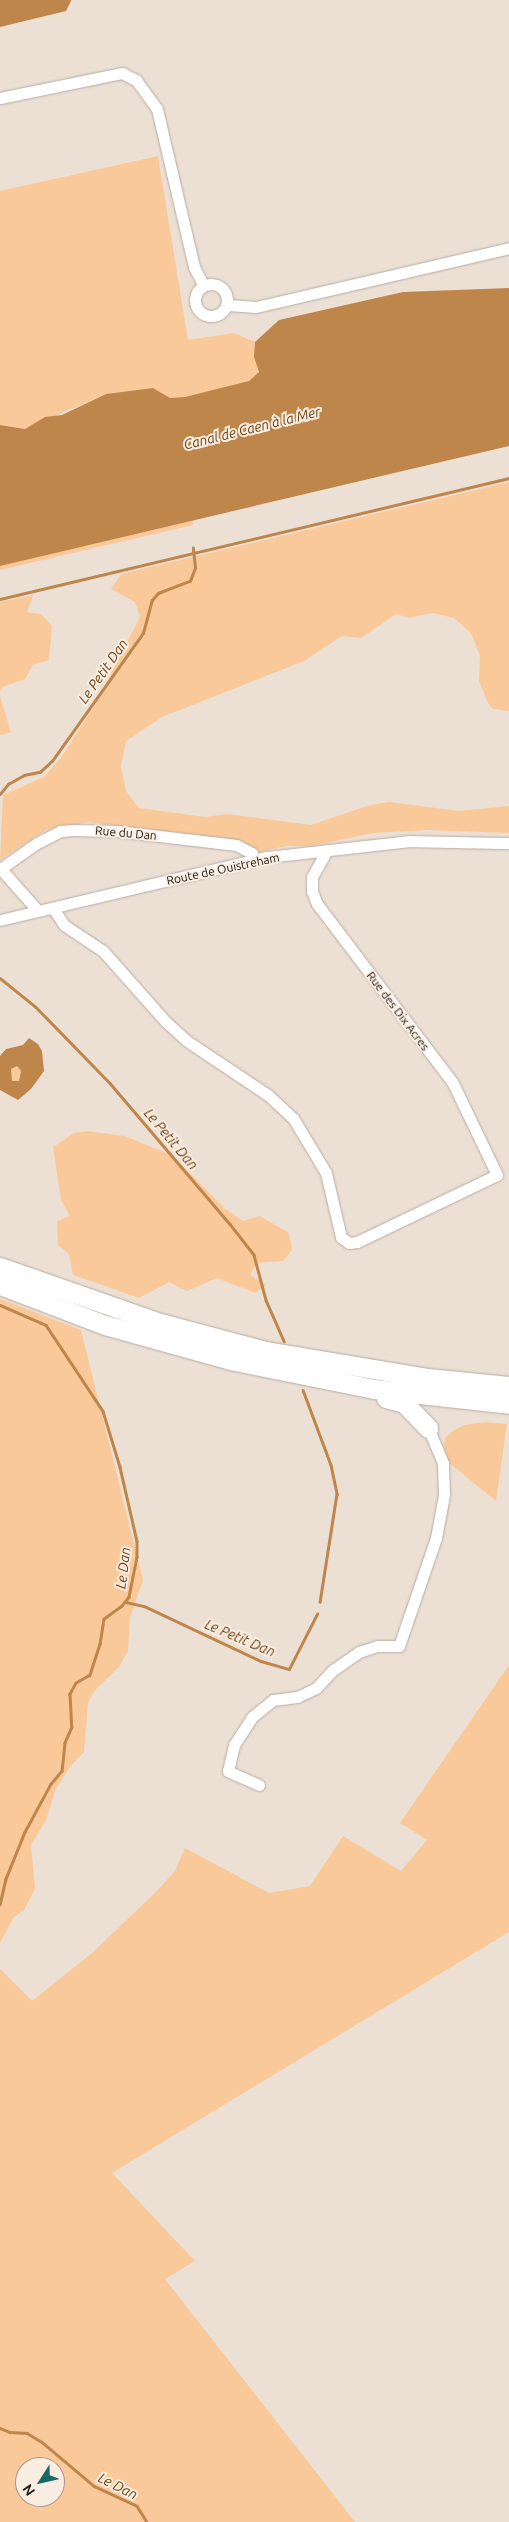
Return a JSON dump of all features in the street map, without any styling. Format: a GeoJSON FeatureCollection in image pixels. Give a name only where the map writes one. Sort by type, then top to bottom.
{"type":"FeatureCollection","features":[{"type":"Feature","properties":{"kind":"highway"},"geometry":{"type":"LineString","coordinates":[[0,1267],[160,1323],[266,1351],[427,1378],[509,1386]]}},
{"type":"Feature","properties":{"kind":"highway"},"geometry":{"type":"LineString","coordinates":[[0,1285],[71,1313],[159,1342],[265,1368],[374,1389],[455,1400],[509,1404]]}},
{"type":"Feature","properties":{"kind":"highway"},"geometry":{"type":"LineString","coordinates":[[374,1389],[384,1398],[408,1406],[428,1428]]}},
{"type":"Feature","properties":{"kind":"highway"},"geometry":{"type":"LineString","coordinates":[[428,1428],[427,1417],[431,1409],[455,1400]]}},
{"type":"Feature","properties":{"kind":"street"},"geometry":{"type":"LineString","coordinates":[[0,98],[122,73],[136,80],[157,108],[194,266],[203,285]]}},
{"type":"Feature","properties":{"kind":"street"},"geometry":{"type":"LineString","coordinates":[[203,285],[195,294],[194,305],[201,314],[208,317],[219,314],[228,305],[256,307],[509,248]]}},
{"type":"Feature","properties":{"kind":"street"},"geometry":{"type":"LineString","coordinates":[[203,285],[220,286],[227,294],[228,305]]}},
{"type":"Feature","properties":{"kind":"street","name":"Rue du Dan"},"geometry":{"type":"LineString","coordinates":[[38,912],[0,869],[37,843],[61,832],[73,830],[117,831],[236,844],[252,853],[255,860]]}},
{"type":"Feature","properties":{"kind":"street","name":"Route de Ouistreham"},"geometry":{"type":"LineString","coordinates":[[0,920],[255,860],[410,841],[509,842]]}},
{"type":"Feature","properties":{"kind":"street","name":"Rue des Dix Acres"},"geometry":{"type":"LineString","coordinates":[[53,908],[64,924],[103,951],[166,1022],[187,1041],[268,1095],[293,1118],[326,1173],[341,1237],[348,1243],[357,1242],[497,1175],[453,1083],[317,904],[312,891],[312,877],[327,850]]}},
{"type":"Feature","properties":{"kind":"street"},"geometry":{"type":"LineString","coordinates":[[259,1785],[228,1771],[234,1745],[252,1717],[273,1700],[297,1697],[316,1688],[333,1670],[359,1652],[377,1646],[399,1646],[436,1538],[444,1495],[443,1463],[428,1428]]}},
{"type":"Feature","properties":{"kind":"shaded area"},"geometry":{"type":"Polygon","coordinates":[[[158,156],[188,340],[234,333],[255,342],[258,374],[244,383],[185,397],[170,398],[153,388],[106,394],[25,429],[0,425],[0,191],[158,156]]]}},
{"type":"Feature","properties":{"kind":"shaded area"},"geometry":{"type":"Polygon","coordinates":[[[509,482],[509,711],[493,709],[488,703],[479,681],[480,656],[471,633],[454,618],[433,613],[408,618],[396,614],[361,638],[342,636],[304,661],[162,717],[126,741],[121,766],[126,791],[139,808],[205,817],[227,814],[311,825],[370,805],[389,802],[459,811],[509,806],[509,833],[427,830],[373,833],[311,846],[286,846],[259,852],[236,840],[88,822],[46,830],[0,860],[3,795],[44,777],[61,758],[97,701],[140,617],[135,602],[111,589],[121,574],[509,482]]]}},
{"type":"Feature","properties":{"kind":"shaded area"},"geometry":{"type":"Polygon","coordinates":[[[194,519],[193,525],[0,570],[0,566],[29,558],[194,519]]]}},
{"type":"Feature","properties":{"kind":"shaded area"},"geometry":{"type":"Polygon","coordinates":[[[33,595],[27,612],[41,614],[52,626],[49,660],[33,665],[25,679],[3,687],[0,692],[0,602],[33,595]]]}},
{"type":"Feature","properties":{"kind":"shaded area"},"geometry":{"type":"Polygon","coordinates":[[[0,696],[11,732],[3,735],[0,734],[0,696]]]}},
{"type":"Feature","properties":{"kind":"shaded area"},"geometry":{"type":"Polygon","coordinates":[[[17,1066],[21,1071],[19,1082],[12,1081],[11,1069],[17,1066]]]}},
{"type":"Feature","properties":{"kind":"shaded area"},"geometry":{"type":"Polygon","coordinates":[[[88,1131],[124,1136],[172,1155],[224,1208],[243,1221],[260,1216],[289,1233],[292,1250],[283,1261],[257,1263],[250,1275],[266,1285],[255,1293],[217,1278],[187,1291],[169,1282],[139,1298],[73,1275],[69,1254],[58,1245],[57,1221],[70,1216],[61,1200],[53,1147],[74,1133],[88,1131]]]}},
{"type":"Feature","properties":{"kind":"shaded area"},"geometry":{"type":"Polygon","coordinates":[[[0,1299],[81,1330],[143,1580],[130,1618],[128,1651],[119,1667],[94,1691],[88,1703],[84,1752],[69,1768],[55,1791],[46,1820],[31,1845],[35,1889],[24,1910],[14,1917],[0,1943],[0,1299]]]}},
{"type":"Feature","properties":{"kind":"shaded area"},"geometry":{"type":"Polygon","coordinates":[[[485,1422],[507,1424],[496,1501],[448,1462],[444,1454],[445,1438],[454,1430],[465,1425],[485,1422]]]}},
{"type":"Feature","properties":{"kind":"shaded area"},"geometry":{"type":"Polygon","coordinates":[[[509,1665],[509,1932],[112,2173],[195,2261],[165,2279],[355,2522],[0,2522],[0,1969],[32,2001],[92,1953],[154,1894],[175,1871],[185,1848],[269,1893],[310,1886],[343,1836],[401,1871],[427,1840],[400,1823],[509,1665]]]}},
{"type":"Feature","properties":{"kind":"water"},"geometry":{"type":"Polygon","coordinates":[[[0,0],[71,1],[66,11],[0,27],[0,0]]]}},
{"type":"Feature","properties":{"kind":"water","name":"Canal de Caen à la Mer"},"geometry":{"type":"Polygon","coordinates":[[[509,288],[509,446],[0,566],[0,425],[25,429],[45,417],[62,415],[106,394],[153,388],[170,398],[185,397],[249,381],[259,372],[254,357],[255,342],[279,320],[403,292],[509,288]]]}},
{"type":"Feature","properties":{"kind":"water"},"geometry":{"type":"Polygon","coordinates":[[[29,1038],[38,1044],[42,1051],[44,1071],[31,1089],[18,1100],[0,1090],[0,1056],[6,1049],[23,1045],[29,1038]],[[17,1066],[11,1069],[12,1081],[19,1081],[21,1071],[17,1066]]]}},
{"type":"Feature","properties":{"kind":"waterway"},"geometry":{"type":"LineString","coordinates":[[0,599],[509,478]]}},
{"type":"Feature","properties":{"kind":"waterway","name":"Le Petit Dan"},"geometry":{"type":"LineString","coordinates":[[0,794],[8,784],[24,775],[40,772],[52,761],[143,633],[152,600],[158,593],[190,581],[195,568],[193,548]]}},
{"type":"Feature","properties":{"kind":"waterway","name":"Le Petit Dan"},"geometry":{"type":"LineString","coordinates":[[0,978],[36,1007],[110,1083],[230,1224],[254,1255],[266,1300],[284,1341]]}},
{"type":"Feature","properties":{"kind":"waterway","name":"Le Dan"},"geometry":{"type":"LineString","coordinates":[[0,1305],[46,1325],[103,1411],[120,1467],[137,1541],[137,1557],[129,1597],[122,1606],[104,1619],[100,1644],[90,1675],[76,1683],[70,1694],[72,1727],[65,1743],[62,1771],[51,1784],[25,1832],[6,1879],[0,1904]]}},
{"type":"Feature","properties":{"kind":"waterway","name":"Le Petit Dan"},"geometry":{"type":"LineString","coordinates":[[303,1390],[331,1465],[337,1494],[320,1602]]}},
{"type":"Feature","properties":{"kind":"waterway","name":"Le Petit Dan"},"geometry":{"type":"LineString","coordinates":[[126,1602],[144,1606],[261,1661],[289,1669],[317,1614]]}},
{"type":"Feature","properties":{"kind":"waterway","name":"Le Dan"},"geometry":{"type":"LineString","coordinates":[[0,2428],[10,2432],[27,2433],[42,2442],[94,2486],[137,2506],[147,2522]]}}]}
